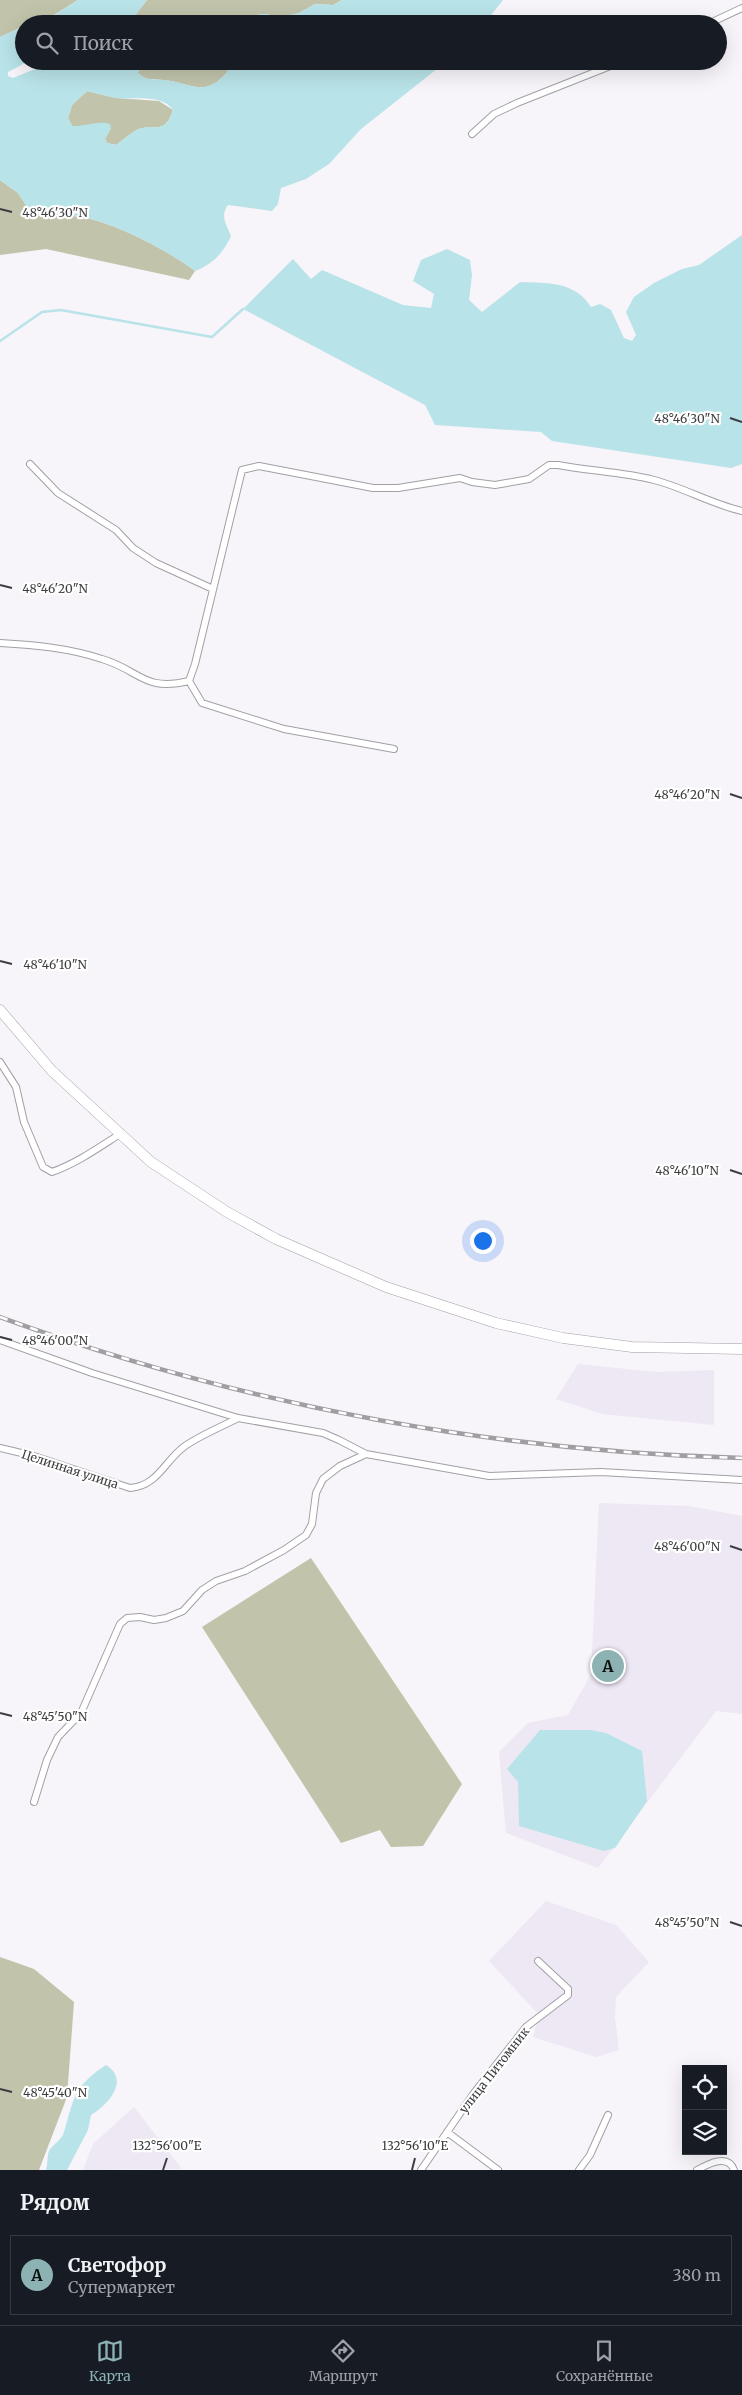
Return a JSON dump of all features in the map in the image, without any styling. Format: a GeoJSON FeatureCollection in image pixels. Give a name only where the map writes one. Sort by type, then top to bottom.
{"type":"FeatureCollection","features":[{"type":"Feature","properties":{"kind":"main road"},"geometry":{"type":"LineString","coordinates":[[0,1010],[52,1071],[151,1162],[227,1212],[276,1239],[386,1287],[496,1323],[562,1338],[632,1347],[742,1349]]}},
{"type":"Feature","properties":{"kind":"street"},"geometry":{"type":"LineString","coordinates":[[727,15],[742,8]]}},
{"type":"Feature","properties":{"kind":"street"},"geometry":{"type":"LineString","coordinates":[[472,134],[494,114],[600,70]]}},
{"type":"Feature","properties":{"kind":"street"},"geometry":{"type":"LineString","coordinates":[[30,464],[58,492],[116,530],[133,548],[156,563],[213,589]]}},
{"type":"Feature","properties":{"kind":"street"},"geometry":{"type":"LineString","coordinates":[[189,681],[195,664],[242,470],[259,466],[373,488],[398,488],[460,478],[472,482],[495,484],[529,479],[549,465],[558,465],[652,480],[688,491],[707,501],[742,511]]}},
{"type":"Feature","properties":{"kind":"street"},"geometry":{"type":"LineString","coordinates":[[0,643],[49,646],[105,659],[138,677],[168,686],[189,681]]}},
{"type":"Feature","properties":{"kind":"street"},"geometry":{"type":"LineString","coordinates":[[189,681],[202,703],[284,729],[394,749]]}},
{"type":"Feature","properties":{"kind":"street"},"geometry":{"type":"LineString","coordinates":[[0,1062],[16,1087],[24,1122],[43,1167],[52,1172],[65,1167],[85,1157],[120,1134]]}},
{"type":"Feature","properties":{"kind":"street"},"geometry":{"type":"LineString","coordinates":[[0,1340],[92,1373],[238,1418],[323,1433],[366,1454],[489,1476],[601,1472],[742,1480]]}},
{"type":"Feature","properties":{"kind":"street","name":"Целинная улица"},"geometry":{"type":"LineString","coordinates":[[0,1448],[34,1456],[130,1488],[140,1487],[155,1479],[184,1447],[238,1418]]}},
{"type":"Feature","properties":{"kind":"street"},"geometry":{"type":"LineString","coordinates":[[34,1802],[58,1737],[81,1714],[120,1624],[127,1618],[140,1617],[154,1620],[166,1618],[183,1611],[202,1590],[216,1581],[245,1571],[284,1550],[306,1534],[312,1524],[316,1493],[323,1479],[340,1466],[366,1454]]}},
{"type":"Feature","properties":{"kind":"street","name":"улица Питомник"},"geometry":{"type":"LineString","coordinates":[[421,2170],[447,2132],[526,2027],[568,1995],[568,1989],[538,1961]]}},
{"type":"Feature","properties":{"kind":"street"},"geometry":{"type":"LineString","coordinates":[[579,2170],[590,2155],[608,2115]]}},
{"type":"Feature","properties":{"kind":"street"},"geometry":{"type":"LineString","coordinates":[[447,2132],[498,2170]]}},
{"type":"Feature","properties":{"kind":"street"},"geometry":{"type":"LineString","coordinates":[[697,2170],[716,2161],[725,2160],[732,2165],[734,2170]]}},
{"type":"Feature","properties":{"kind":"shaded area"},"geometry":{"type":"Polygon","coordinates":[[[578,1364],[656,1372],[714,1370],[714,1425],[602,1414],[556,1399],[578,1364]]]}},
{"type":"Feature","properties":{"kind":"shaded area"},"geometry":{"type":"Polygon","coordinates":[[[599,1503],[689,1506],[742,1516],[742,1714],[716,1711],[598,1868],[506,1833],[499,1752],[528,1723],[568,1715],[591,1674],[599,1503]]]}},
{"type":"Feature","properties":{"kind":"shaded area"},"geometry":{"type":"Polygon","coordinates":[[[546,1901],[616,1925],[649,1962],[616,1997],[615,2017],[619,2050],[596,2057],[533,2037],[539,2015],[489,1961],[546,1901]]]}},
{"type":"Feature","properties":{"kind":"shaded area"},"geometry":{"type":"Polygon","coordinates":[[[134,2107],[182,2169],[83,2170],[93,2144],[134,2107]]]}},
{"type":"Feature","properties":{"kind":"green space"},"geometry":{"type":"Polygon","coordinates":[[[0,0],[78,0],[53,15],[15,15],[15,30],[0,37],[0,0]]]}},
{"type":"Feature","properties":{"kind":"green space"},"geometry":{"type":"Polygon","coordinates":[[[147,0],[342,0],[333,5],[315,4],[299,13],[290,15],[135,15],[147,0]]]}},
{"type":"Feature","properties":{"kind":"green space"},"geometry":{"type":"Polygon","coordinates":[[[139,70],[228,71],[220,80],[205,87],[147,78],[138,73],[139,70]]]}},
{"type":"Feature","properties":{"kind":"green space"},"geometry":{"type":"Polygon","coordinates":[[[87,91],[116,98],[159,101],[173,110],[167,123],[163,126],[139,129],[116,145],[107,143],[105,139],[111,128],[72,126],[68,118],[72,105],[87,91]]]}},
{"type":"Feature","properties":{"kind":"green space"},"geometry":{"type":"Polygon","coordinates":[[[0,180],[18,193],[28,208],[48,213],[81,217],[110,225],[156,246],[195,271],[189,280],[46,249],[0,255],[0,180]]]}},
{"type":"Feature","properties":{"kind":"green space"},"geometry":{"type":"Polygon","coordinates":[[[311,1558],[462,1784],[423,1846],[391,1847],[380,1830],[341,1843],[202,1627],[311,1558]]]}},
{"type":"Feature","properties":{"kind":"green space"},"geometry":{"type":"Polygon","coordinates":[[[0,1957],[34,1969],[74,2002],[67,2097],[39,2170],[0,2170],[0,1957]]]}},
{"type":"Feature","properties":{"kind":"water"},"geometry":{"type":"Polygon","coordinates":[[[78,0],[147,0],[135,15],[55,15],[78,0]]]}},
{"type":"Feature","properties":{"kind":"water"},"geometry":{"type":"Polygon","coordinates":[[[342,0],[503,0],[491,15],[290,15],[299,13],[315,4],[333,5],[342,0]]]}},
{"type":"Feature","properties":{"kind":"water"},"geometry":{"type":"Polygon","coordinates":[[[15,30],[15,68],[8,72],[8,76],[13,78],[33,70],[139,70],[138,73],[141,76],[147,78],[205,87],[220,80],[228,70],[436,70],[361,129],[329,164],[306,179],[281,188],[278,204],[272,211],[228,205],[224,216],[231,236],[225,248],[207,265],[195,271],[156,246],[110,225],[81,217],[48,213],[28,208],[18,193],[0,180],[0,37],[15,30]],[[87,91],[72,105],[68,118],[72,126],[110,124],[111,128],[105,139],[107,143],[116,145],[139,129],[163,126],[170,118],[173,110],[162,101],[154,99],[115,98],[87,91]]]}},
{"type":"Feature","properties":{"kind":"water"},"geometry":{"type":"Polygon","coordinates":[[[742,235],[742,464],[731,468],[552,441],[541,432],[435,425],[425,405],[243,309],[293,259],[311,279],[322,270],[403,305],[431,308],[434,294],[413,281],[421,260],[447,249],[470,260],[472,275],[469,300],[482,312],[520,282],[550,283],[577,292],[591,307],[600,304],[611,310],[624,338],[632,341],[636,335],[626,312],[634,297],[654,283],[682,269],[699,265],[742,235]]]}},
{"type":"Feature","properties":{"kind":"water"},"geometry":{"type":"Polygon","coordinates":[[[540,1730],[591,1730],[606,1733],[642,1751],[647,1801],[615,1848],[604,1851],[519,1826],[518,1782],[507,1769],[540,1730]]]}},
{"type":"Feature","properties":{"kind":"water"},"geometry":{"type":"Polygon","coordinates":[[[106,2065],[113,2071],[116,2078],[117,2085],[114,2092],[104,2105],[91,2115],[88,2130],[67,2170],[46,2170],[49,2151],[63,2135],[73,2101],[81,2086],[106,2065]]]}},
{"type":"Feature","properties":{"kind":"waterway"},"geometry":{"type":"LineString","coordinates":[[0,341],[42,312],[61,310],[212,337],[243,309]]}},
{"type":"Feature","properties":{"kind":"railway"},"geometry":{"type":"LineString","coordinates":[[0,1317],[90,1348],[181,1375],[365,1418],[553,1445],[647,1454],[742,1458]]}},
{"type":"Feature","properties":{"kind":"place","name":"Светофор"},"geometry":{"type":"Point","coordinates":[608,1666]}}]}
